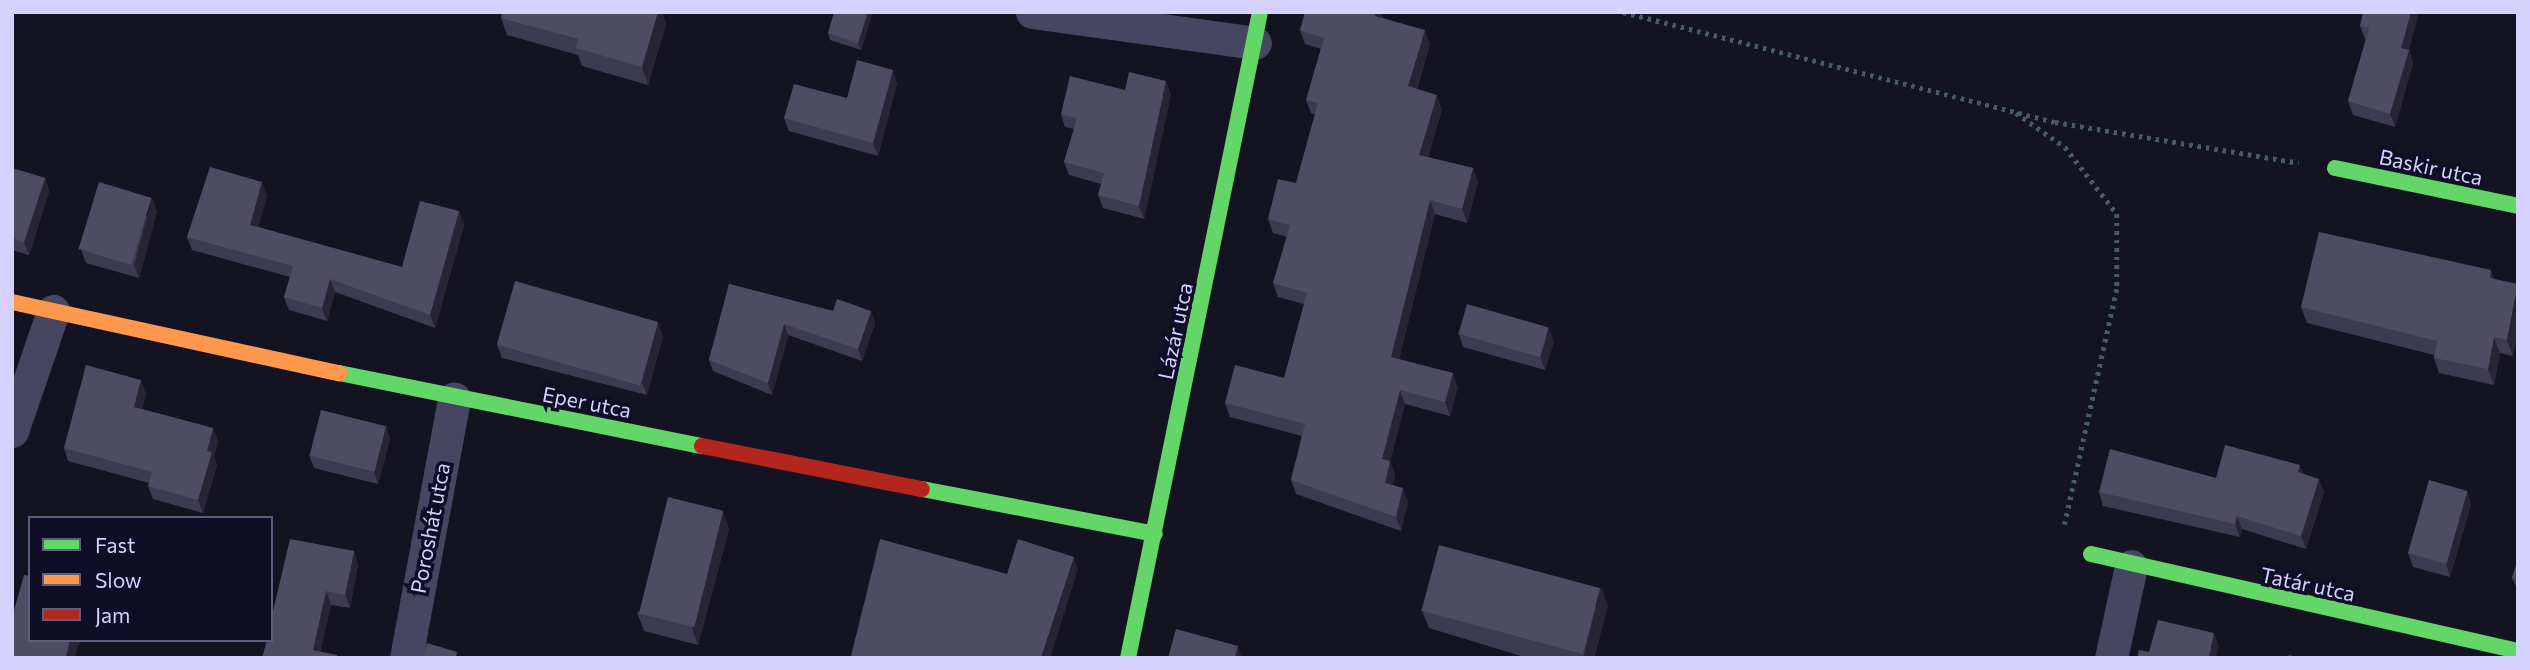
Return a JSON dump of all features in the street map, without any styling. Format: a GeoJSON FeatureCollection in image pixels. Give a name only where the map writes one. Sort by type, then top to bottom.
{"type":"FeatureCollection","features":[{"type":"Feature","properties":{"kind":"street"},"geometry":{"type":"LineString","coordinates":[[1032,12],[1258,28]]}},
{"type":"Feature","properties":{"kind":"street","name":"Lázár utca"},"geometry":{"type":"LineString","coordinates":[[1128,658],[1258,28]]}},
{"type":"Feature","properties":{"kind":"street","name":"Baskir utca"},"geometry":{"type":"LineString","coordinates":[[2335,169],[2518,206]]}},
{"type":"Feature","properties":{"kind":"street","name":"Eper utca"},"geometry":{"type":"LineString","coordinates":[[12,302],[454,398],[1155,534]]}},
{"type":"Feature","properties":{"kind":"street"},"geometry":{"type":"LineString","coordinates":[[12,431],[53,311]]}},
{"type":"Feature","properties":{"kind":"street","name":"Poroshát utca"},"geometry":{"type":"LineString","coordinates":[[406,658],[454,398]]}},
{"type":"Feature","properties":{"kind":"street","name":"Tatár utca"},"geometry":{"type":"LineString","coordinates":[[2091,554],[2131,566],[2518,652]]}},
{"type":"Feature","properties":{"kind":"street"},"geometry":{"type":"LineString","coordinates":[[2111,658],[2131,566]]}},
{"type":"Feature","properties":{"kind":"path"},"geometry":{"type":"LineString","coordinates":[[1623,12],[2013,111],[2335,169]]}},
{"type":"Feature","properties":{"kind":"path"},"geometry":{"type":"LineString","coordinates":[[2013,111],[2065,147],[2117,214],[2117,289],[2062,536],[2091,554]]}},
{"type":"Feature","properties":{"kind":"building"},"geometry":{"type":"Polygon","coordinates":[[[502,12],[658,12],[642,67],[576,48],[579,39],[501,18],[502,12]]]}},
{"type":"Feature","properties":{"kind":"building"},"geometry":{"type":"Polygon","coordinates":[[[834,12],[868,12],[858,43],[828,33],[834,12]]]}},
{"type":"Feature","properties":{"kind":"building"},"geometry":{"type":"Polygon","coordinates":[[[1305,12],[1376,12],[1375,16],[1425,30],[1408,86],[1437,95],[1419,155],[1473,168],[1462,209],[1430,200],[1391,357],[1453,373],[1445,402],[1400,390],[1382,459],[1390,461],[1385,483],[1403,488],[1396,517],[1291,480],[1305,424],[1225,403],[1235,365],[1284,378],[1307,293],[1273,283],[1290,225],[1268,219],[1278,179],[1296,183],[1318,103],[1306,100],[1324,38],[1300,30],[1305,12]]]}},
{"type":"Feature","properties":{"kind":"building"},"geometry":{"type":"Polygon","coordinates":[[[2363,12],[2411,12],[2401,48],[2409,50],[2390,114],[2348,101],[2369,28],[2360,26],[2363,12]]]}},
{"type":"Feature","properties":{"kind":"building"},"geometry":{"type":"Polygon","coordinates":[[[857,60],[893,70],[873,143],[784,118],[794,84],[847,98],[857,60]]]}},
{"type":"Feature","properties":{"kind":"building"},"geometry":{"type":"Polygon","coordinates":[[[1129,72],[1166,81],[1139,206],[1098,195],[1104,173],[1064,162],[1077,118],[1061,114],[1070,76],[1125,90],[1129,72]]]}},
{"type":"Feature","properties":{"kind":"building"},"geometry":{"type":"Polygon","coordinates":[[[210,167],[262,182],[250,225],[402,267],[420,201],[459,211],[430,315],[330,279],[322,308],[284,297],[293,266],[187,237],[210,167]]]}},
{"type":"Feature","properties":{"kind":"building"},"geometry":{"type":"Polygon","coordinates":[[[12,168],[45,178],[24,242],[12,238],[12,168]]]}},
{"type":"Feature","properties":{"kind":"building"},"geometry":{"type":"Polygon","coordinates":[[[99,182],[152,198],[131,265],[79,249],[99,182]]]}},
{"type":"Feature","properties":{"kind":"building"},"geometry":{"type":"Polygon","coordinates":[[[2319,232],[2491,270],[2490,278],[2518,284],[2507,340],[2494,337],[2488,369],[2434,358],[2437,341],[2301,307],[2319,232]]]}},
{"type":"Feature","properties":{"kind":"building"},"geometry":{"type":"Polygon","coordinates":[[[515,281],[658,322],[640,386],[497,344],[515,281]]]}},
{"type":"Feature","properties":{"kind":"building"},"geometry":{"type":"Polygon","coordinates":[[[729,284],[833,311],[837,299],[871,311],[858,349],[784,324],[768,383],[709,360],[729,284]]]}},
{"type":"Feature","properties":{"kind":"building"},"geometry":{"type":"Polygon","coordinates":[[[1467,304],[1549,327],[1540,357],[1458,334],[1467,304]]]}},
{"type":"Feature","properties":{"kind":"building"},"geometry":{"type":"Polygon","coordinates":[[[86,365],[141,380],[134,407],[213,428],[207,451],[212,452],[198,500],[148,486],[152,472],[64,448],[86,365]]]}},
{"type":"Feature","properties":{"kind":"building"},"geometry":{"type":"Polygon","coordinates":[[[321,410],[386,426],[375,472],[310,456],[321,410]]]}},
{"type":"Feature","properties":{"kind":"building"},"geometry":{"type":"Polygon","coordinates":[[[2225,445],[2300,465],[2298,472],[2319,479],[2301,536],[2237,516],[2235,524],[2099,492],[2110,449],[2216,478],[2225,445]]]}},
{"type":"Feature","properties":{"kind":"building"},"geometry":{"type":"Polygon","coordinates":[[[2429,480],[2467,491],[2447,564],[2408,553],[2429,480]]]}},
{"type":"Feature","properties":{"kind":"building"},"geometry":{"type":"Polygon","coordinates":[[[668,497],[723,511],[694,627],[639,613],[668,497]]]}},
{"type":"Feature","properties":{"kind":"building"},"geometry":{"type":"Polygon","coordinates":[[[290,539],[354,551],[345,595],[326,591],[313,650],[337,655],[337,658],[262,658],[266,642],[273,642],[273,611],[290,539]]]}},
{"type":"Feature","properties":{"kind":"building"},"geometry":{"type":"Polygon","coordinates":[[[880,539],[1007,574],[1018,539],[1074,557],[1041,658],[851,656],[880,539]]]}},
{"type":"Feature","properties":{"kind":"building"},"geometry":{"type":"Polygon","coordinates":[[[1439,545],[1600,588],[1583,654],[1421,611],[1439,545]]]}},
{"type":"Feature","properties":{"kind":"building"},"geometry":{"type":"Polygon","coordinates":[[[2518,559],[2518,579],[2512,578],[2518,559]]]}},
{"type":"Feature","properties":{"kind":"building"},"geometry":{"type":"Polygon","coordinates":[[[24,575],[28,576],[28,642],[70,642],[66,658],[12,658],[12,617],[24,575]]]}},
{"type":"Feature","properties":{"kind":"building"},"geometry":{"type":"Polygon","coordinates":[[[2158,620],[2214,633],[2209,658],[2137,658],[2139,650],[2149,652],[2158,620]]]}},
{"type":"Feature","properties":{"kind":"building"},"geometry":{"type":"Polygon","coordinates":[[[1176,629],[1238,646],[1235,658],[1168,658],[1176,629]]]}},
{"type":"Feature","properties":{"kind":"building"},"geometry":{"type":"Polygon","coordinates":[[[427,643],[457,652],[456,658],[422,658],[427,643]]]}},
{"type":"Feature","properties":{"kind":"traffic: fast"},"geometry":{"type":"LineString","coordinates":[[1128,658],[1260,12]]}},
{"type":"Feature","properties":{"kind":"traffic: fast"},"geometry":{"type":"LineString","coordinates":[[2335,168],[2518,206]]}},
{"type":"Feature","properties":{"kind":"traffic: fast"},"geometry":{"type":"LineString","coordinates":[[339,373],[702,446]]}},
{"type":"Feature","properties":{"kind":"traffic: fast"},"geometry":{"type":"LineString","coordinates":[[922,489],[1155,534]]}},
{"type":"Feature","properties":{"kind":"traffic: fast"},"geometry":{"type":"LineString","coordinates":[[2091,554],[2518,651]]}},
{"type":"Feature","properties":{"kind":"traffic: slow"},"geometry":{"type":"LineString","coordinates":[[12,302],[339,373]]}},
{"type":"Feature","properties":{"kind":"traffic: jam"},"geometry":{"type":"LineString","coordinates":[[702,446],[922,489]]}}]}
